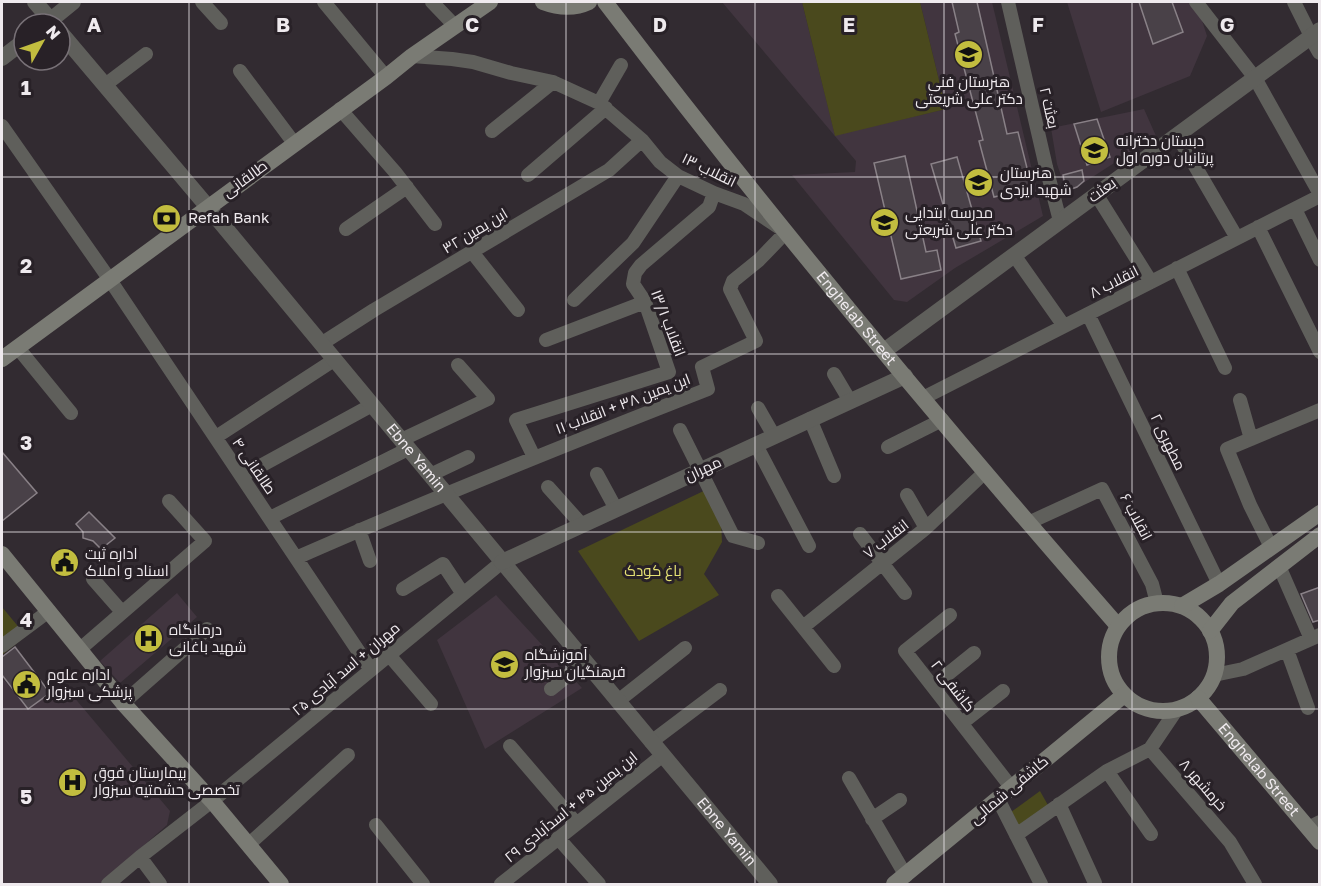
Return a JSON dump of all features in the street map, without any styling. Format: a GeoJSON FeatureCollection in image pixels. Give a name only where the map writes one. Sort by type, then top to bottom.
{"type":"FeatureCollection","features":[{"type":"Feature","properties":{"kind":"main road"},"geometry":{"type":"LineString","coordinates":[[543,2],[557,7],[580,6],[589,2]]}},
{"type":"Feature","properties":{"kind":"main road","name":"Enghelab Street"},"geometry":{"type":"LineString","coordinates":[[606,2],[786,232],[985,472],[1118,626]]}},
{"type":"Feature","properties":{"kind":"main road","name":"طالقانی"},"geometry":{"type":"LineString","coordinates":[[2,356],[18,348],[207,206],[485,3]]}},
{"type":"Feature","properties":{"kind":"main road"},"geometry":{"type":"LineString","coordinates":[[1182,606],[1219,584],[1320,513]]}},
{"type":"Feature","properties":{"kind":"main road"},"geometry":{"type":"LineString","coordinates":[[1210,631],[1232,603],[1320,535]]}},
{"type":"Feature","properties":{"kind":"main road"},"geometry":{"type":"LineString","coordinates":[[2,554],[123,703],[212,801],[281,885]]}},
{"type":"Feature","properties":{"kind":"main road"},"geometry":{"type":"LineString","coordinates":[[1157,603],[1182,606],[1199,616],[1210,631],[1216,645],[1217,660],[1214,675],[1198,699],[1178,709],[1163,711],[1136,704],[1124,695],[1115,683],[1108,654],[1111,640],[1118,626],[1142,607],[1157,603]]}},
{"type":"Feature","properties":{"kind":"main road","name":"کاشفی شمالی"},"geometry":{"type":"LineString","coordinates":[[900,880],[1124,695]]}},
{"type":"Feature","properties":{"kind":"main road","name":"Enghelab Street"},"geometry":{"type":"LineString","coordinates":[[1198,699],[1314,825],[1320,842]]}},
{"type":"Feature","properties":{"kind":"street"},"geometry":{"type":"LineString","coordinates":[[202,2],[221,23]]}},
{"type":"Feature","properties":{"kind":"street"},"geometry":{"type":"LineString","coordinates":[[324,2],[386,77]]}},
{"type":"Feature","properties":{"kind":"street"},"geometry":{"type":"LineString","coordinates":[[432,2],[455,26]]}},
{"type":"Feature","properties":{"kind":"street","name":"بعثت ۲"},"geometry":{"type":"LineString","coordinates":[[1008,2],[1060,221]]}},
{"type":"Feature","properties":{"kind":"street"},"geometry":{"type":"LineString","coordinates":[[1196,2],[1255,78],[1320,195]]}},
{"type":"Feature","properties":{"kind":"street"},"geometry":{"type":"LineString","coordinates":[[1294,2],[1315,33],[1320,51]]}},
{"type":"Feature","properties":{"kind":"street","name":"بعثت"},"geometry":{"type":"LineString","coordinates":[[884,351],[1315,33]]}},
{"type":"Feature","properties":{"kind":"street","name":"Ebne Yamin"},"geometry":{"type":"LineString","coordinates":[[72,48],[207,206],[770,885]]}},
{"type":"Feature","properties":{"kind":"street"},"geometry":{"type":"LineString","coordinates":[[105,85],[146,54]]}},
{"type":"Feature","properties":{"kind":"street","name":"انقلاب ۱۳"},"geometry":{"type":"LineString","coordinates":[[412,56],[473,62],[552,82],[602,106],[642,140],[660,162],[678,176],[744,204],[786,232]]}},
{"type":"Feature","properties":{"kind":"street"},"geometry":{"type":"LineString","coordinates":[[528,175],[602,106],[621,65]]}},
{"type":"Feature","properties":{"kind":"street"},"geometry":{"type":"LineString","coordinates":[[240,71],[294,143]]}},
{"type":"Feature","properties":{"kind":"street"},"geometry":{"type":"LineString","coordinates":[[492,131],[552,82]]}},
{"type":"Feature","properties":{"kind":"street"},"geometry":{"type":"LineString","coordinates":[[340,109],[435,224]]}},
{"type":"Feature","properties":{"kind":"street","name":"طالقانی ۴"},"geometry":{"type":"LineString","coordinates":[[2,126],[110,280],[371,670]]}},
{"type":"Feature","properties":{"kind":"street"},"geometry":{"type":"LineString","coordinates":[[1177,135],[1237,238]]}},
{"type":"Feature","properties":{"kind":"street","name":"ابن یمین ۳۲"},"geometry":{"type":"LineString","coordinates":[[321,344],[609,170],[642,140]]}},
{"type":"Feature","properties":{"kind":"street"},"geometry":{"type":"LineString","coordinates":[[574,300],[633,243],[678,176]]}},
{"type":"Feature","properties":{"kind":"street"},"geometry":{"type":"LineString","coordinates":[[346,229],[406,187]]}},
{"type":"Feature","properties":{"kind":"street","name":"انقلاب ۱۳/۱"},"geometry":{"type":"LineString","coordinates":[[534,457],[516,420],[669,372],[645,302],[633,284],[634,273],[709,207],[714,193]]}},
{"type":"Feature","properties":{"kind":"street"},"geometry":{"type":"LineString","coordinates":[[1096,194],[1150,282]]}},
{"type":"Feature","properties":{"kind":"street","name":"انقلاب ۸"},"geometry":{"type":"LineString","coordinates":[[923,398],[1320,195]]}},
{"type":"Feature","properties":{"kind":"street"},"geometry":{"type":"LineString","coordinates":[[1295,209],[1320,260]]}},
{"type":"Feature","properties":{"kind":"street"},"geometry":{"type":"LineString","coordinates":[[1258,228],[1320,352]]}},
{"type":"Feature","properties":{"kind":"street","name":"ابن یمین ۳۸ + انقلاب ۱۱"},"geometry":{"type":"LineString","coordinates":[[296,558],[534,457],[708,388],[702,367],[756,342],[730,290],[733,281],[759,260],[786,232]]}},
{"type":"Feature","properties":{"kind":"street"},"geometry":{"type":"LineString","coordinates":[[472,252],[518,310]]}},
{"type":"Feature","properties":{"kind":"street"},"geometry":{"type":"LineString","coordinates":[[1014,255],[1064,326]]}},
{"type":"Feature","properties":{"kind":"street"},"geometry":{"type":"LineString","coordinates":[[1177,268],[1225,368]]}},
{"type":"Feature","properties":{"kind":"street"},"geometry":{"type":"LineString","coordinates":[[546,340],[645,302]]}},
{"type":"Feature","properties":{"kind":"street","name":"مطهری ۲"},"geometry":{"type":"LineString","coordinates":[[1088,314],[1219,584]]}},
{"type":"Feature","properties":{"kind":"street"},"geometry":{"type":"LineString","coordinates":[[18,348],[71,413]]}},
{"type":"Feature","properties":{"kind":"street"},"geometry":{"type":"LineString","coordinates":[[216,437],[334,360]]}},
{"type":"Feature","properties":{"kind":"street"},"geometry":{"type":"LineString","coordinates":[[270,518],[488,399],[458,364]]}},
{"type":"Feature","properties":{"kind":"street"},"geometry":{"type":"LineString","coordinates":[[834,374],[850,401]]}},
{"type":"Feature","properties":{"kind":"street","name":"مهران"},"geometry":{"type":"LineString","coordinates":[[502,562],[905,376]]}},
{"type":"Feature","properties":{"kind":"street"},"geometry":{"type":"LineString","coordinates":[[1240,400],[1251,439]]}},
{"type":"Feature","properties":{"kind":"street"},"geometry":{"type":"LineString","coordinates":[[242,477],[372,405]]}},
{"type":"Feature","properties":{"kind":"street"},"geometry":{"type":"LineString","coordinates":[[758,408],[774,436]]}},
{"type":"Feature","properties":{"kind":"street"},"geometry":{"type":"LineString","coordinates":[[1271,547],[1250,505],[1227,449],[1320,410]]}},
{"type":"Feature","properties":{"kind":"street"},"geometry":{"type":"LineString","coordinates":[[810,419],[834,476]]}},
{"type":"Feature","properties":{"kind":"street"},"geometry":{"type":"LineString","coordinates":[[888,447],[942,420]]}},
{"type":"Feature","properties":{"kind":"street"},"geometry":{"type":"LineString","coordinates":[[680,430],[733,536],[758,543]]}},
{"type":"Feature","properties":{"kind":"street"},"geometry":{"type":"LineString","coordinates":[[756,445],[808,546]]}},
{"type":"Feature","properties":{"kind":"street"},"geometry":{"type":"LineString","coordinates":[[430,475],[468,457]]}},
{"type":"Feature","properties":{"kind":"street","name":"انقلاب ۷"},"geometry":{"type":"LineString","coordinates":[[803,627],[926,528],[985,472]]}},
{"type":"Feature","properties":{"kind":"street"},"geometry":{"type":"LineString","coordinates":[[597,474],[616,509]]}},
{"type":"Feature","properties":{"kind":"street"},"geometry":{"type":"LineString","coordinates":[[548,487],[582,525]]}},
{"type":"Feature","properties":{"kind":"street","name":"انقلاب ۶"},"geometry":{"type":"LineString","coordinates":[[1028,523],[1102,489],[1152,584],[1157,603]]}},
{"type":"Feature","properties":{"kind":"street"},"geometry":{"type":"LineString","coordinates":[[907,495],[926,528]]}},
{"type":"Feature","properties":{"kind":"street"},"geometry":{"type":"LineString","coordinates":[[79,650],[205,542],[169,501]]}},
{"type":"Feature","properties":{"kind":"street"},"geometry":{"type":"LineString","coordinates":[[359,530],[370,561]]}},
{"type":"Feature","properties":{"kind":"street"},"geometry":{"type":"LineString","coordinates":[[860,534],[905,593]]}},
{"type":"Feature","properties":{"kind":"street","name":"مهران + اسد آبادی ۲۵"},"geometry":{"type":"LineString","coordinates":[[108,885],[502,562]]}},
{"type":"Feature","properties":{"kind":"street"},"geometry":{"type":"LineString","coordinates":[[403,589],[443,564],[463,594]]}},
{"type":"Feature","properties":{"kind":"street"},"geometry":{"type":"LineString","coordinates":[[1214,675],[1243,669],[1316,637],[1279,566]]}},
{"type":"Feature","properties":{"kind":"street"},"geometry":{"type":"LineString","coordinates":[[93,579],[122,612]]}},
{"type":"Feature","properties":{"kind":"street"},"geometry":{"type":"LineString","coordinates":[[778,596],[834,666]]}},
{"type":"Feature","properties":{"kind":"street"},"geometry":{"type":"LineString","coordinates":[[2,646],[49,611]]}},
{"type":"Feature","properties":{"kind":"street","name":"کاشفی ۲"},"geometry":{"type":"LineString","coordinates":[[950,615],[905,651],[1011,788]]}},
{"type":"Feature","properties":{"kind":"street"},"geometry":{"type":"LineString","coordinates":[[123,703],[207,629]]}},
{"type":"Feature","properties":{"kind":"street"},"geometry":{"type":"LineString","coordinates":[[618,701],[685,648]]}},
{"type":"Feature","properties":{"kind":"street"},"geometry":{"type":"LineString","coordinates":[[1287,650],[1308,708]]}},
{"type":"Feature","properties":{"kind":"street"},"geometry":{"type":"LineString","coordinates":[[933,686],[974,653]]}},
{"type":"Feature","properties":{"kind":"street"},"geometry":{"type":"LineString","coordinates":[[389,655],[431,704]]}},
{"type":"Feature","properties":{"kind":"street"},"geometry":{"type":"LineString","coordinates":[[550,689],[585,662]]}},
{"type":"Feature","properties":{"kind":"street"},"geometry":{"type":"LineString","coordinates":[[651,742],[720,690]]}},
{"type":"Feature","properties":{"kind":"street"},"geometry":{"type":"LineString","coordinates":[[962,723],[1003,691]]}},
{"type":"Feature","properties":{"kind":"street"},"geometry":{"type":"LineString","coordinates":[[1016,835],[1107,771],[1150,749],[1178,709]]}},
{"type":"Feature","properties":{"kind":"street"},"geometry":{"type":"LineString","coordinates":[[510,747],[576,824]]}},
{"type":"Feature","properties":{"kind":"street","name":"خرمشهر ۸"},"geometry":{"type":"LineString","coordinates":[[1150,749],[1230,842],[1255,885]]}},
{"type":"Feature","properties":{"kind":"street"},"geometry":{"type":"LineString","coordinates":[[248,845],[348,755]]}},
{"type":"Feature","properties":{"kind":"street","name":"ابن یمین ۴۵ + اسدآبادی ۲۹"},"geometry":{"type":"LineString","coordinates":[[501,885],[663,755]]}},
{"type":"Feature","properties":{"kind":"street"},"geometry":{"type":"LineString","coordinates":[[1107,771],[1150,834]]}},
{"type":"Feature","properties":{"kind":"street"},"geometry":{"type":"LineString","coordinates":[[849,778],[872,819],[900,880]]}},
{"type":"Feature","properties":{"kind":"street"},"geometry":{"type":"LineString","coordinates":[[998,799],[1041,885]]}},
{"type":"Feature","properties":{"kind":"street"},"geometry":{"type":"LineString","coordinates":[[872,819],[900,800]]}},
{"type":"Feature","properties":{"kind":"street"},"geometry":{"type":"LineString","coordinates":[[1059,804],[1095,883]]}},
{"type":"Feature","properties":{"kind":"street"},"geometry":{"type":"LineString","coordinates":[[376,825],[423,885]]}},
{"type":"Feature","properties":{"kind":"street"},"geometry":{"type":"LineString","coordinates":[[558,838],[599,885]]}},
{"type":"Feature","properties":{"kind":"street"},"geometry":{"type":"LineString","coordinates":[[140,857],[160,885]]}},
{"type":"Feature","properties":{"kind":"shaded area"},"geometry":{"type":"Polygon","coordinates":[[[722,2],[802,2],[835,135],[946,109],[920,2],[992,2],[1043,216],[955,268],[907,302],[894,300],[792,175],[855,172],[856,161],[722,2]]]}},
{"type":"Feature","properties":{"kind":"shaded area"},"geometry":{"type":"Polygon","coordinates":[[[1067,2],[1196,2],[1207,36],[1190,76],[1101,112],[1067,2]]]}},
{"type":"Feature","properties":{"kind":"shaded area","name":"دبستان دخترانه پرتانیان دوره اول"},"geometry":{"type":"Polygon","coordinates":[[[1144,109],[1156,136],[1077,187],[1066,191],[1057,164],[1051,128],[1144,109]]]}},
{"type":"Feature","properties":{"kind":"shaded area","name":"درمانگاه شهید باغانی"},"geometry":{"type":"Polygon","coordinates":[[[177,593],[197,617],[120,683],[100,661],[177,593]]]}},
{"type":"Feature","properties":{"kind":"shaded area","name":"آموزشگاه فرهنگیان سبزوار"},"geometry":{"type":"Polygon","coordinates":[[[496,595],[582,688],[485,749],[437,640],[496,595]]]}},
{"type":"Feature","properties":{"kind":"shaded area","name":"بیمارستان فوق تخصصی حشمتیه سبزوار"},"geometry":{"type":"Polygon","coordinates":[[[4,680],[28,709],[62,683],[170,811],[167,825],[100,884],[2,883],[2,682],[4,680]]]}},
{"type":"Feature","properties":{"kind":"green space"},"geometry":{"type":"Polygon","coordinates":[[[802,2],[920,2],[946,109],[835,136],[802,2]]]}},
{"type":"Feature","properties":{"kind":"green space","name":"باغ کودک"},"geometry":{"type":"Polygon","coordinates":[[[714,486],[720,502],[722,542],[704,574],[719,595],[639,641],[578,551],[714,486]]]}},
{"type":"Feature","properties":{"kind":"green space"},"geometry":{"type":"Polygon","coordinates":[[[2,607],[26,636],[2,655],[2,607]]]}},
{"type":"Feature","properties":{"kind":"green space"},"geometry":{"type":"Polygon","coordinates":[[[1040,791],[1049,807],[1020,829],[1011,812],[1040,791]]]}},
{"type":"Feature","properties":{"kind":"building"},"geometry":{"type":"Polygon","coordinates":[[[952,2],[977,2],[1007,134],[1018,132],[1032,188],[994,197],[979,141],[983,140],[955,34],[959,32],[952,2]]]}},
{"type":"Feature","properties":{"kind":"building"},"geometry":{"type":"Polygon","coordinates":[[[1139,2],[1172,2],[1183,32],[1153,44],[1139,2]]]}},
{"type":"Feature","properties":{"kind":"building"},"geometry":{"type":"Polygon","coordinates":[[[1097,119],[1110,157],[1087,165],[1074,124],[1097,119]]]}},
{"type":"Feature","properties":{"kind":"building"},"geometry":{"type":"Polygon","coordinates":[[[905,156],[926,252],[937,250],[941,270],[901,279],[874,163],[905,156]]]}},
{"type":"Feature","properties":{"kind":"building"},"geometry":{"type":"Polygon","coordinates":[[[957,157],[981,241],[956,248],[931,164],[957,157]]]}},
{"type":"Feature","properties":{"kind":"building"},"geometry":{"type":"Polygon","coordinates":[[[1082,170],[1084,181],[1077,187],[1066,191],[1063,175],[1082,170]]]}},
{"type":"Feature","properties":{"kind":"building"},"geometry":{"type":"Polygon","coordinates":[[[2,452],[37,493],[2,521],[2,452]]]}},
{"type":"Feature","properties":{"kind":"building"},"geometry":{"type":"Polygon","coordinates":[[[89,512],[115,538],[101,549],[93,541],[83,538],[83,532],[76,524],[89,512]]]}},
{"type":"Feature","properties":{"kind":"building"},"geometry":{"type":"Polygon","coordinates":[[[1320,587],[1320,620],[1313,622],[1301,594],[1320,587]]]}},
{"type":"Feature","properties":{"kind":"building","name":"اداره علوم پزشکی سبزوار"},"geometry":{"type":"Polygon","coordinates":[[[15,647],[50,693],[28,709],[2,675],[2,657],[15,647]]]}},
{"type":"Feature","properties":{"kind":"place","name":"هنرستان فنی دکتر علی شریعتی"},"geometry":{"type":"Point","coordinates":[969,55]}},
{"type":"Feature","properties":{"kind":"place","name":"دبستان دخترانه پرتانیان دوره اول"},"geometry":{"type":"Point","coordinates":[1095,150]}},
{"type":"Feature","properties":{"kind":"place","name":"هنرستان شهید ایزدی"},"geometry":{"type":"Point","coordinates":[979,182]}},
{"type":"Feature","properties":{"kind":"place","name":"Refah Bank"},"geometry":{"type":"Point","coordinates":[167,218]}},
{"type":"Feature","properties":{"kind":"place","name":"مدرسه ابتدایی دکتر علی شریعتی"},"geometry":{"type":"Point","coordinates":[884,222]}},
{"type":"Feature","properties":{"kind":"place","name":"اداره ثبت اسناد و املاک"},"geometry":{"type":"Point","coordinates":[64,563]}},
{"type":"Feature","properties":{"kind":"place","name":"درمانگاه شهید باغانی"},"geometry":{"type":"Point","coordinates":[148,639]}},
{"type":"Feature","properties":{"kind":"place","name":"آموزشگاه فرهنگیان سبزوار"},"geometry":{"type":"Point","coordinates":[504,664]}},
{"type":"Feature","properties":{"kind":"place","name":"اداره علوم پزشکی سبزوار"},"geometry":{"type":"Point","coordinates":[26,684]}},
{"type":"Feature","properties":{"kind":"place","name":"بیمارستان فوق تخصصی حشمتیه سبزوار"},"geometry":{"type":"Point","coordinates":[73,782]}}]}
